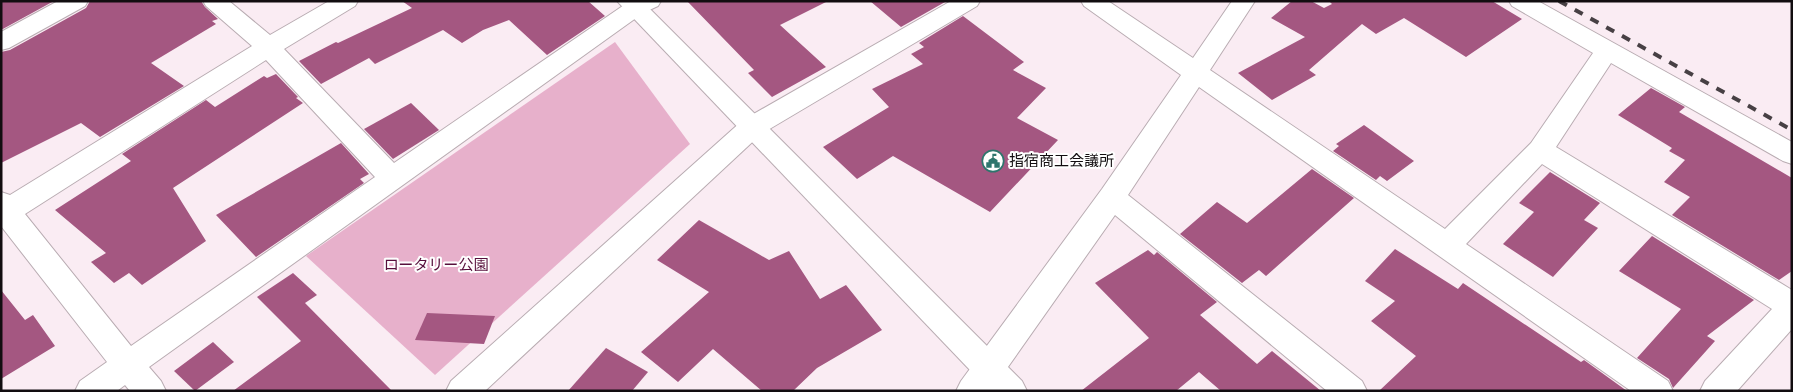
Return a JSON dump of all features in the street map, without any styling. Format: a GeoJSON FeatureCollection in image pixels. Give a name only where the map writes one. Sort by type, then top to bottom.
{"type":"FeatureCollection","features":[{"type":"Feature","properties":{"kind":"street"},"geometry":{"type":"LineString","coordinates":[[1,42],[76,1]]}},
{"type":"Feature","properties":{"kind":"street"},"geometry":{"type":"LineString","coordinates":[[214,1],[268,47],[393,180]]}},
{"type":"Feature","properties":{"kind":"street"},"geometry":{"type":"LineString","coordinates":[[150,391],[4,210],[268,47],[347,1]]}},
{"type":"Feature","properties":{"kind":"street"},"geometry":{"type":"LineString","coordinates":[[462,391],[752,127],[969,1]]}},
{"type":"Feature","properties":{"kind":"street"},"geometry":{"type":"LineString","coordinates":[[1092,1],[1657,391]]}},
{"type":"Feature","properties":{"kind":"street"},"geometry":{"type":"LineString","coordinates":[[980,379],[1112,197],[1244,1]]}},
{"type":"Feature","properties":{"kind":"street"},"geometry":{"type":"LineString","coordinates":[[1520,1],[1792,154]]}},
{"type":"Feature","properties":{"kind":"street"},"geometry":{"type":"LineString","coordinates":[[91,391],[393,180],[638,4],[980,379],[1010,391]]}},
{"type":"Feature","properties":{"kind":"street"},"geometry":{"type":"LineString","coordinates":[[1446,246],[1540,150],[1606,50]]}},
{"type":"Feature","properties":{"kind":"street"},"geometry":{"type":"LineString","coordinates":[[1540,150],[1792,307],[1716,391]]}},
{"type":"Feature","properties":{"kind":"street"},"geometry":{"type":"LineString","coordinates":[[1112,197],[1351,391]]}},
{"type":"Feature","properties":{"kind":"green space","name":"ロータリー公園"},"geometry":{"type":"Polygon","coordinates":[[[615,42],[690,144],[435,375],[306,256],[615,42]]]}},
{"type":"Feature","properties":{"kind":"building"},"geometry":{"type":"Polygon","coordinates":[[[1,1],[54,1],[1,30],[1,1]]]}},
{"type":"Feature","properties":{"kind":"building"},"geometry":{"type":"Polygon","coordinates":[[[90,1],[201,1],[218,19],[212,21],[216,24],[151,63],[184,86],[100,137],[81,123],[1,163],[1,52],[10,50],[86,8],[90,1]]]}},
{"type":"Feature","properties":{"kind":"building"},"geometry":{"type":"Polygon","coordinates":[[[402,1],[588,1],[605,16],[547,55],[509,20],[483,30],[462,43],[443,30],[375,64],[369,58],[321,84],[299,61],[412,8],[402,1]]]}},
{"type":"Feature","properties":{"kind":"building"},"geometry":{"type":"Polygon","coordinates":[[[687,1],[828,1],[780,25],[826,67],[772,97],[748,73],[754,70],[687,1]]]}},
{"type":"Feature","properties":{"kind":"building"},"geometry":{"type":"Polygon","coordinates":[[[870,1],[944,1],[945,2],[901,27],[870,1]]]}},
{"type":"Feature","properties":{"kind":"building"},"geometry":{"type":"Polygon","coordinates":[[[1292,1],[1311,1],[1324,8],[1332,4],[1329,1],[1492,1],[1522,19],[1466,57],[1404,18],[1376,34],[1362,24],[1309,70],[1316,75],[1272,100],[1238,73],[1305,37],[1271,18],[1292,1]]]}},
{"type":"Feature","properties":{"kind":"building"},"geometry":{"type":"Polygon","coordinates":[[[963,16],[1024,62],[1013,70],[1046,88],[1017,118],[1058,140],[990,212],[893,156],[857,179],[823,147],[889,107],[872,89],[923,64],[911,54],[924,47],[919,43],[963,16]]]}},
{"type":"Feature","properties":{"kind":"building"},"geometry":{"type":"Polygon","coordinates":[[[276,74],[298,97],[296,98],[303,103],[173,188],[206,241],[142,285],[129,273],[114,283],[91,262],[106,253],[55,210],[131,161],[122,154],[206,100],[215,107],[264,76],[267,78],[276,74]]]}},
{"type":"Feature","properties":{"kind":"building"},"geometry":{"type":"Polygon","coordinates":[[[1651,88],[1685,107],[1679,112],[1792,178],[1792,271],[1779,280],[1672,215],[1690,197],[1664,182],[1685,160],[1669,151],[1672,148],[1618,115],[1651,88]]]}},
{"type":"Feature","properties":{"kind":"building"},"geometry":{"type":"Polygon","coordinates":[[[411,103],[439,130],[393,159],[364,129],[411,103]]]}},
{"type":"Feature","properties":{"kind":"building"},"geometry":{"type":"Polygon","coordinates":[[[1364,125],[1414,161],[1387,181],[1380,176],[1376,180],[1333,151],[1339,146],[1336,144],[1364,125]]]}},
{"type":"Feature","properties":{"kind":"building"},"geometry":{"type":"Polygon","coordinates":[[[341,143],[369,174],[360,179],[364,183],[256,257],[216,215],[341,143]]]}},
{"type":"Feature","properties":{"kind":"building"},"geometry":{"type":"Polygon","coordinates":[[[1312,169],[1354,198],[1266,276],[1259,270],[1242,283],[1180,234],[1217,202],[1247,223],[1312,169]]]}},
{"type":"Feature","properties":{"kind":"building"},"geometry":{"type":"Polygon","coordinates":[[[1550,172],[1600,203],[1584,220],[1598,228],[1553,277],[1503,244],[1534,212],[1519,203],[1550,172]]]}},
{"type":"Feature","properties":{"kind":"building"},"geometry":{"type":"Polygon","coordinates":[[[699,220],[769,260],[789,251],[820,299],[846,285],[882,330],[817,368],[793,391],[762,391],[713,349],[678,382],[641,352],[709,292],[657,260],[699,220]]]}},
{"type":"Feature","properties":{"kind":"building"},"geometry":{"type":"Polygon","coordinates":[[[1652,236],[1754,300],[1707,336],[1715,341],[1673,388],[1669,379],[1637,358],[1681,309],[1619,271],[1652,236]]]}},
{"type":"Feature","properties":{"kind":"building"},"geometry":{"type":"Polygon","coordinates":[[[1395,249],[1458,289],[1463,283],[1581,362],[1584,360],[1627,391],[1379,391],[1416,356],[1371,321],[1395,301],[1365,281],[1395,249]]]}},
{"type":"Feature","properties":{"kind":"building"},"geometry":{"type":"Polygon","coordinates":[[[1148,250],[1154,255],[1157,252],[1217,302],[1200,315],[1257,364],[1272,351],[1321,391],[1221,391],[1199,372],[1176,391],[1081,391],[1149,338],[1095,283],[1148,250]]]}},
{"type":"Feature","properties":{"kind":"building"},"geometry":{"type":"Polygon","coordinates":[[[293,273],[317,295],[305,303],[392,391],[233,391],[301,341],[257,297],[293,273]]]}},
{"type":"Feature","properties":{"kind":"building"},"geometry":{"type":"Polygon","coordinates":[[[1,290],[25,320],[33,315],[55,346],[1,379],[1,290]]]}},
{"type":"Feature","properties":{"kind":"building"},"geometry":{"type":"Polygon","coordinates":[[[427,313],[495,316],[484,344],[415,340],[427,313]]]}},
{"type":"Feature","properties":{"kind":"building"},"geometry":{"type":"Polygon","coordinates":[[[213,342],[234,362],[195,391],[174,371],[213,342]]]}},
{"type":"Feature","properties":{"kind":"building"},"geometry":{"type":"Polygon","coordinates":[[[606,348],[648,372],[632,391],[568,391],[606,348]]]}},
{"type":"Feature","properties":{"kind":"railway"},"geometry":{"type":"LineString","coordinates":[[1559,1],[1792,130]]}},
{"type":"Feature","properties":{"kind":"place","name":"指宿商工会議所"},"geometry":{"type":"Point","coordinates":[993,161]}}]}
